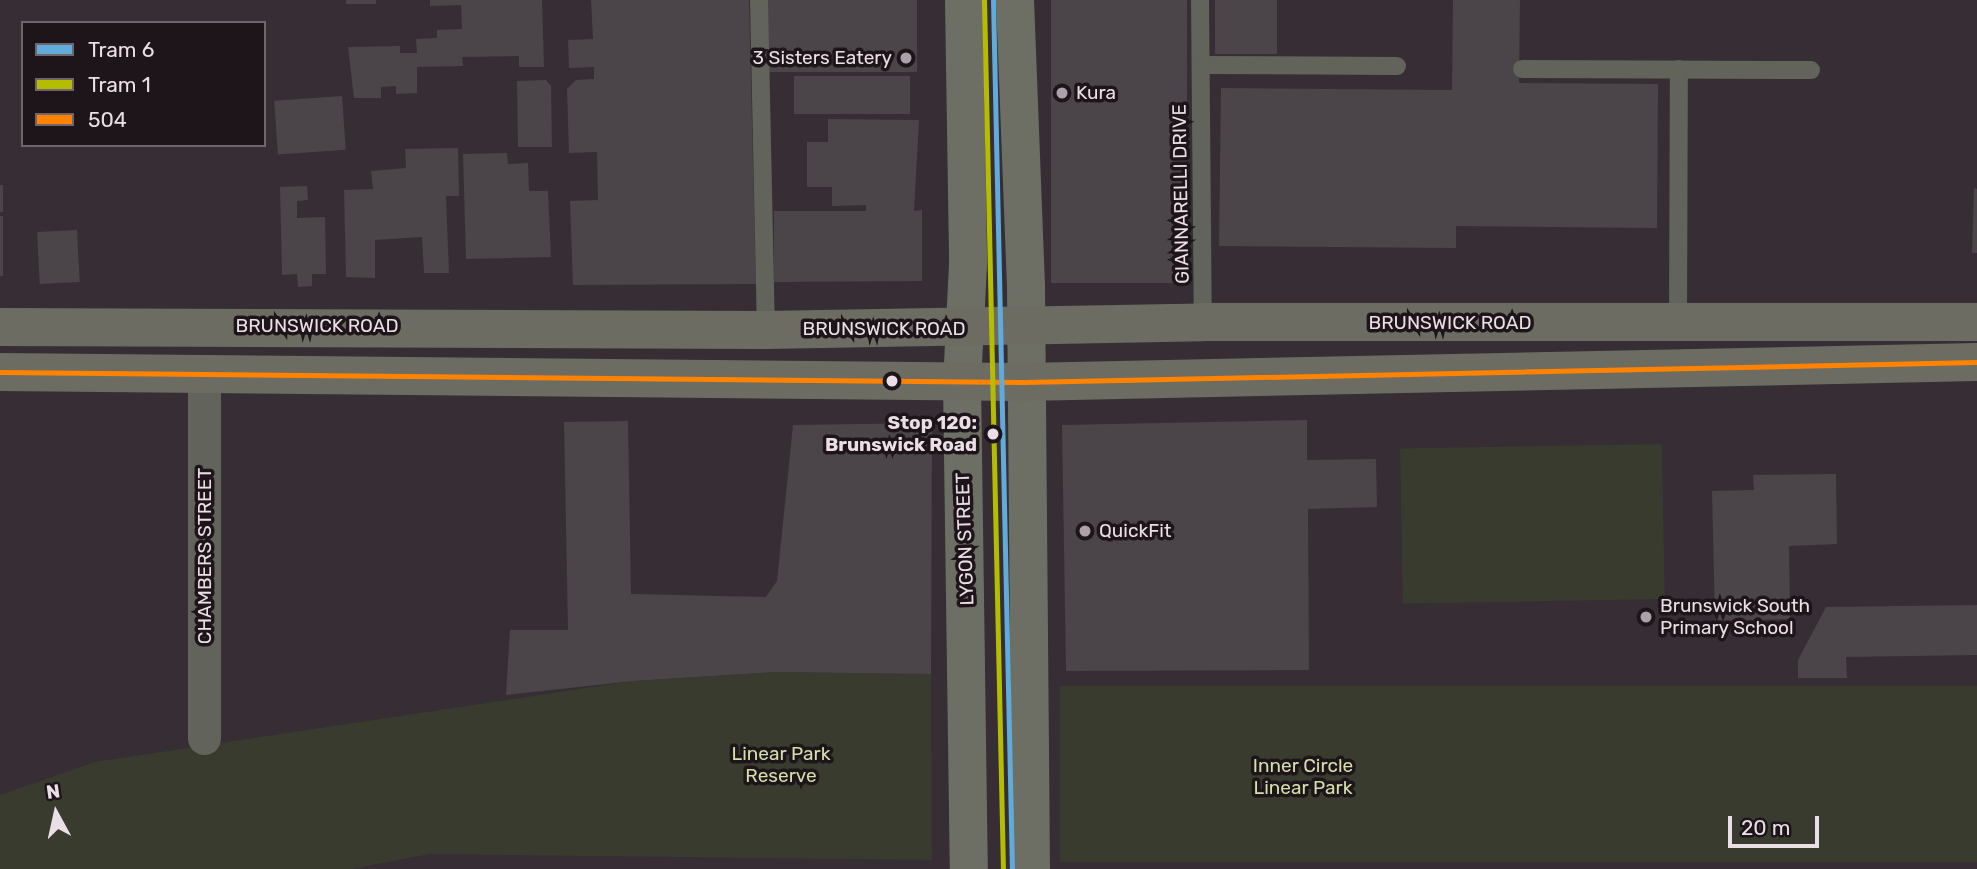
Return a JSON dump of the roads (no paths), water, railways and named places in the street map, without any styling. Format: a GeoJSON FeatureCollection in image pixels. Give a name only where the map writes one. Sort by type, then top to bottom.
{"type":"FeatureCollection","features":[{"type":"Feature","properties":{"kind":"main road","name":"BRUNSWICK ROAD"},"geometry":{"type":"LineString","coordinates":[[0,327],[766,330],[1203,322],[1977,323]]}},
{"type":"Feature","properties":{"kind":"main road"},"geometry":{"type":"LineString","coordinates":[[204,327],[204,374]]}},
{"type":"Feature","properties":{"kind":"main road"},"geometry":{"type":"LineString","coordinates":[[683,329],[684,381]]}},
{"type":"Feature","properties":{"kind":"main road"},"geometry":{"type":"LineString","coordinates":[[0,372],[684,381],[1026,382],[1977,362]]}},
{"type":"Feature","properties":{"kind":"street","name":"LYGON STREET"},"geometry":{"type":"LineString","coordinates":[[964,0],[968,196],[962,382],[969,869]]}},
{"type":"Feature","properties":{"kind":"street"},"geometry":{"type":"LineString","coordinates":[[1015,0],[1024,165],[1031,869]]}},
{"type":"Feature","properties":{"kind":"street","name":"CHAMBERS STREET"},"geometry":{"type":"LineString","coordinates":[[204,374],[204,738]]}},
{"type":"Feature","properties":{"kind":"lane"},"geometry":{"type":"LineString","coordinates":[[759,0],[766,330]]}},
{"type":"Feature","properties":{"kind":"lane","name":"GIANNARELLI DRIVE"},"geometry":{"type":"LineString","coordinates":[[1200,0],[1203,322]]}},
{"type":"Feature","properties":{"kind":"lane"},"geometry":{"type":"LineString","coordinates":[[1201,65],[1397,66]]}},
{"type":"Feature","properties":{"kind":"lane"},"geometry":{"type":"LineString","coordinates":[[1522,69],[1811,69]]}},
{"type":"Feature","properties":{"kind":"lane"},"geometry":{"type":"LineString","coordinates":[[1678,324],[1679,69]]}},
{"type":"Feature","properties":{"kind":"tram line","name":"1"},"geometry":{"type":"LineString","coordinates":[[984,0],[1003,869]]}},
{"type":"Feature","properties":{"kind":"tram line","name":"6"},"geometry":{"type":"LineString","coordinates":[[993,0],[1012,869]]}},
{"type":"Feature","properties":{"kind":"place","name":"3 Sisters Eatery"},"geometry":{"type":"Point","coordinates":[906,58]}},
{"type":"Feature","properties":{"kind":"place","name":"Kura"},"geometry":{"type":"Point","coordinates":[1062,93]}},
{"type":"Feature","properties":{"kind":"place","name":"Stop 120: Brunswick Road"},"geometry":{"type":"Point","coordinates":[993,434]}},
{"type":"Feature","properties":{"kind":"place","name":"QuickFit"},"geometry":{"type":"Point","coordinates":[1085,531]}},
{"type":"Feature","properties":{"kind":"place","name":"Brunswick South Primary School"},"geometry":{"type":"Point","coordinates":[1646,617]}},
{"type":"Feature","properties":{"kind":"park label","name":"Linear Park Reserve"},"geometry":{"type":"Point","coordinates":[781,765]}},
{"type":"Feature","properties":{"kind":"park label","name":"Inner Circle Linear Park"},"geometry":{"type":"Point","coordinates":[1303,777]}}]}
